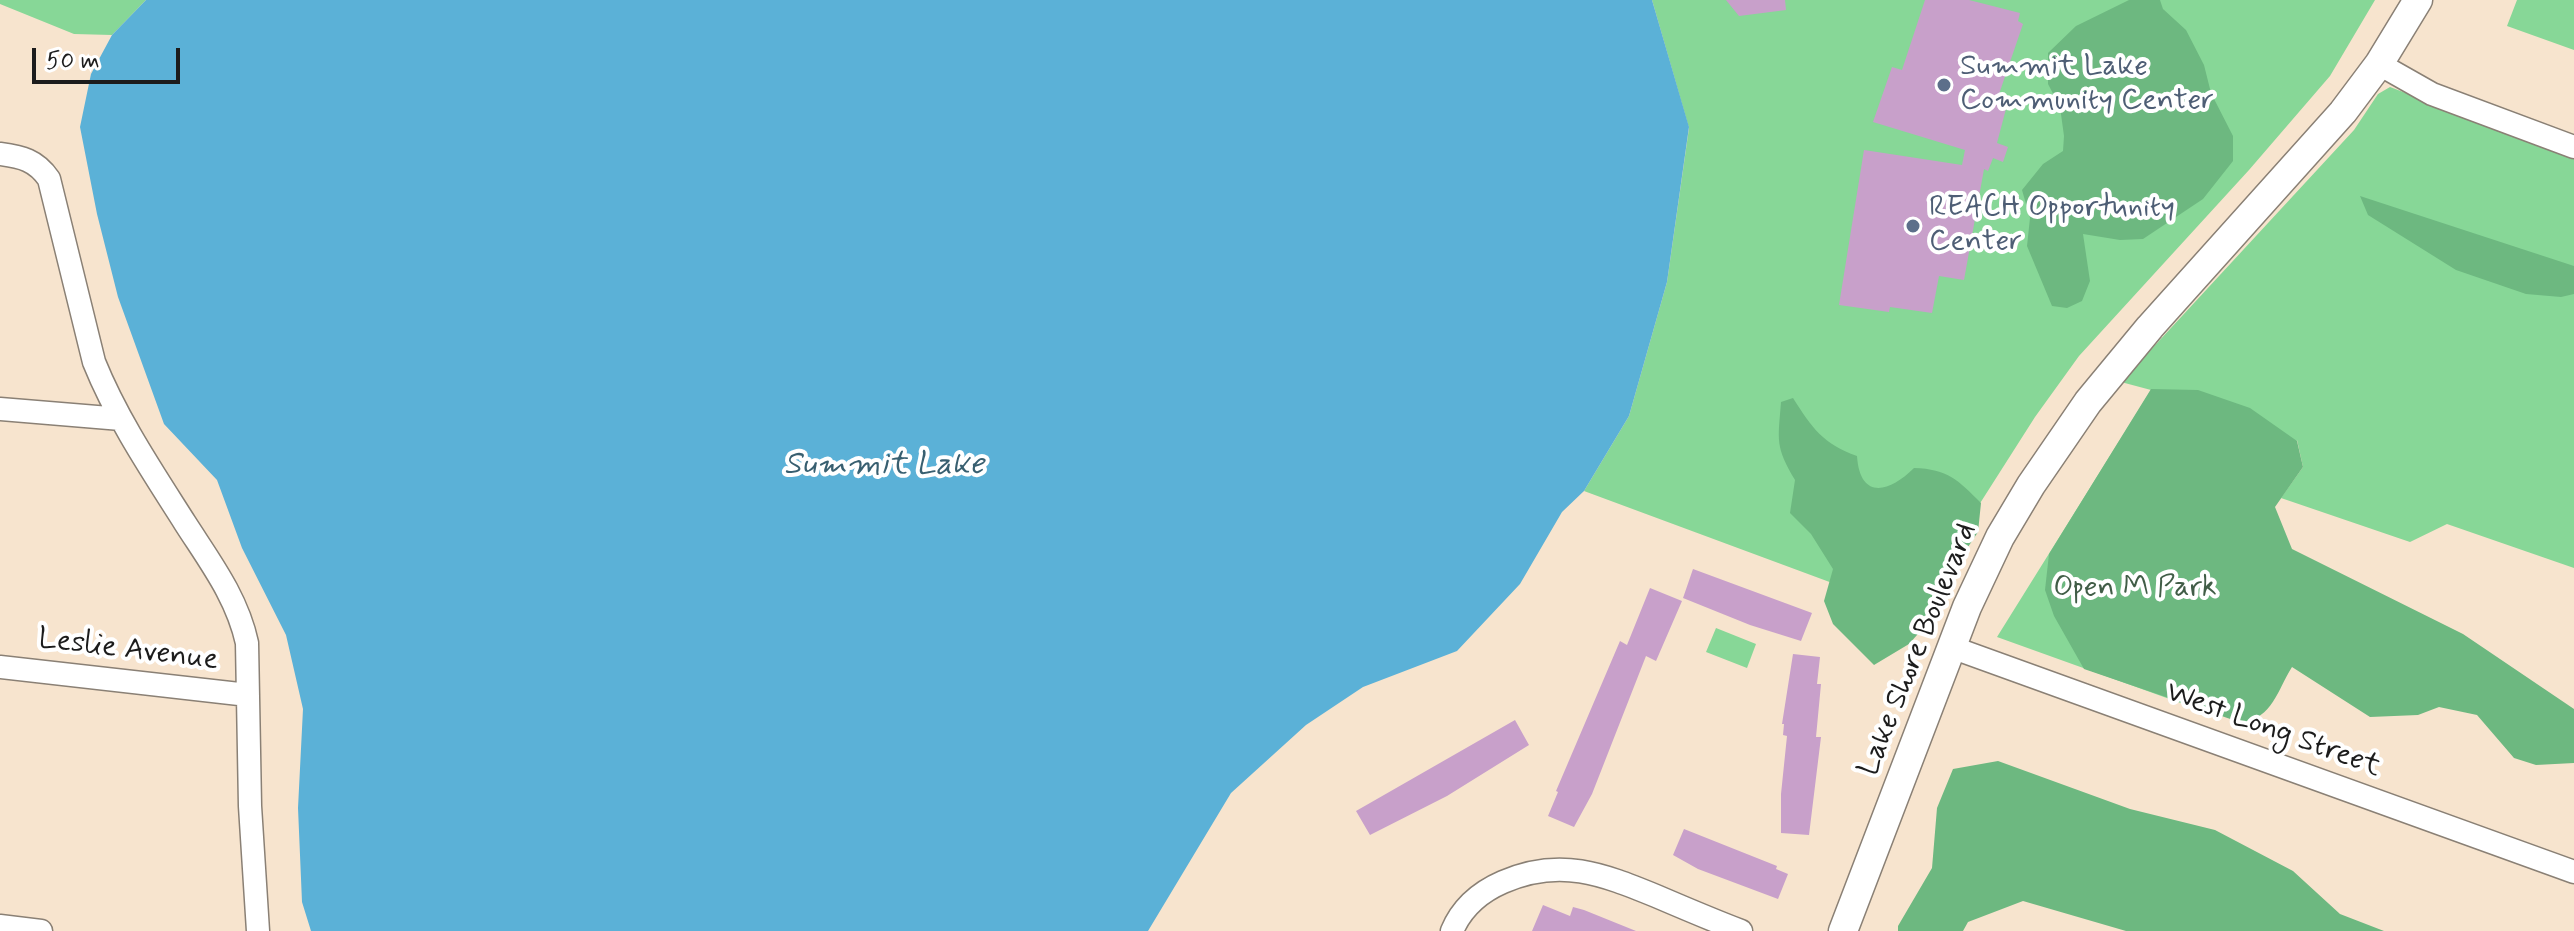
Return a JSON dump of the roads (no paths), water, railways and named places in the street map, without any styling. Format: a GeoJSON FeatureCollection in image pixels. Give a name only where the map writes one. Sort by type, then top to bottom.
{"type":"FeatureCollection","features":[{"type":"Feature","properties":{"kind":"main road","name":"Lake Shore Boulevard"},"geometry":{"type":"LineString","coordinates":[[1843,931],[1951,647],[2000,537],[2031,485],[2088,402],[2150,327],[2318,143],[2379,64],[2418,0]]}},
{"type":"Feature","properties":{"kind":"street"},"geometry":{"type":"LineString","coordinates":[[2379,64],[2432,94],[2574,147]]}},
{"type":"Feature","properties":{"kind":"street"},"geometry":{"type":"LineString","coordinates":[[6,155],[33,161],[49,179],[94,362],[121,419],[236,604],[247,643],[250,806],[258,931]]}},
{"type":"Feature","properties":{"kind":"street"},"geometry":{"type":"LineString","coordinates":[[0,409],[121,419]]}},
{"type":"Feature","properties":{"kind":"street","name":"West Long Street"},"geometry":{"type":"LineString","coordinates":[[1951,647],[2574,872]]}},
{"type":"Feature","properties":{"kind":"street","name":"Leslie Avenue"},"geometry":{"type":"LineString","coordinates":[[0,667],[248,695]]}},
{"type":"Feature","properties":{"kind":"street"},"geometry":{"type":"LineString","coordinates":[[1452,931],[1466,907],[1486,889],[1529,871],[1565,869],[1611,877],[1741,931]]}},
{"type":"Feature","properties":{"kind":"street"},"geometry":{"type":"LineString","coordinates":[[0,926],[41,931]]}},
{"type":"Feature","properties":{"kind":"water","name":"Summit Lake"},"geometry":{"type":"Polygon","coordinates":[[[146,0],[1652,0],[1689,127],[1667,282],[1629,416],[1584,491],[1562,512],[1520,584],[1457,651],[1363,687],[1306,725],[1231,793],[1148,931],[311,931],[302,902],[298,808],[303,709],[286,635],[242,548],[217,480],[164,424],[118,297],[80,127],[91,74],[112,35],[146,0]]]}},
{"type":"Feature","properties":{"kind":"place","name":"Summit Lake Community Center"},"geometry":{"type":"Point","coordinates":[1944,85]}},
{"type":"Feature","properties":{"kind":"place","name":"REACH Opportunity Center"},"geometry":{"type":"Point","coordinates":[1913,226]}},
{"type":"Feature","properties":{"kind":"park label","name":"Open M Park"},"geometry":{"type":"Point","coordinates":[2135,589]}}]}
